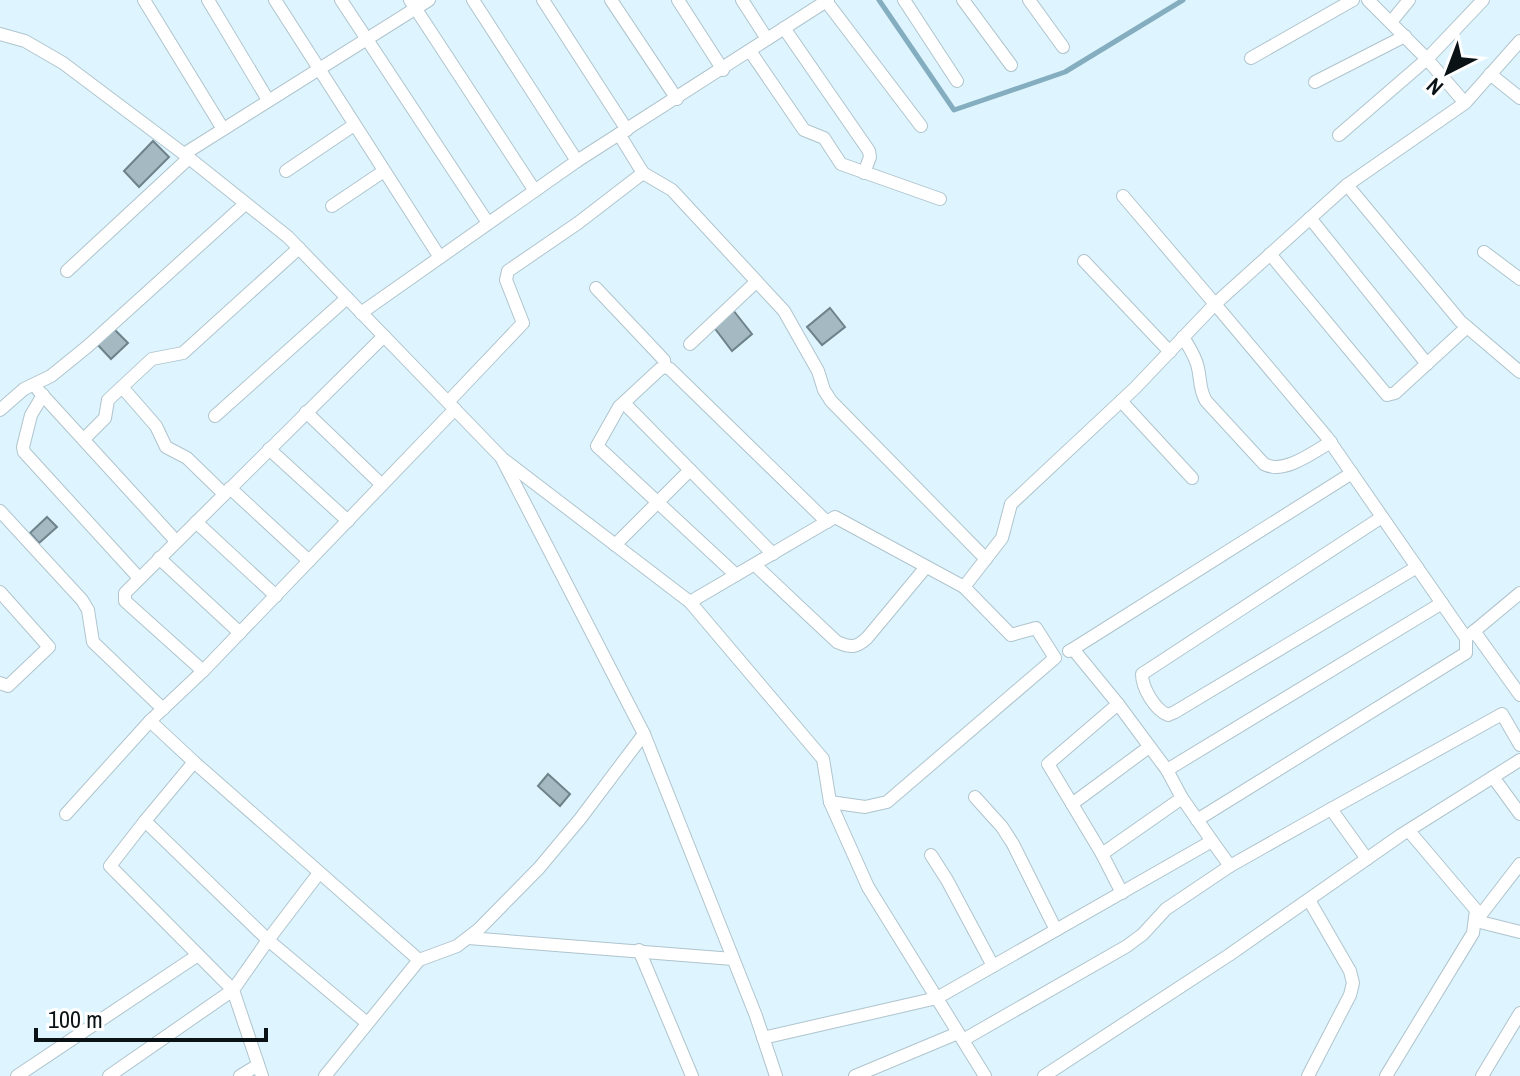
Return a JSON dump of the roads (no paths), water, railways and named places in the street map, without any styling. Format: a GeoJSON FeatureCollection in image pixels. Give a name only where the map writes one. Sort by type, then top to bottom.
{"type":"FeatureCollection","features":[{"type":"Feature","properties":{"kind":"street"},"geometry":{"type":"LineString","coordinates":[[144,0],[223,129]]}},
{"type":"Feature","properties":{"kind":"street"},"geometry":{"type":"LineString","coordinates":[[208,0],[268,100]]}},
{"type":"Feature","properties":{"kind":"street"},"geometry":{"type":"LineString","coordinates":[[275,0],[439,256]]}},
{"type":"Feature","properties":{"kind":"street"},"geometry":{"type":"LineString","coordinates":[[341,0],[488,223]]}},
{"type":"Feature","properties":{"kind":"street"},"geometry":{"type":"LineString","coordinates":[[67,271],[187,156],[223,129],[366,40],[413,4],[429,0]]}},
{"type":"Feature","properties":{"kind":"street"},"geometry":{"type":"LineString","coordinates":[[473,0],[577,161]]}},
{"type":"Feature","properties":{"kind":"street"},"geometry":{"type":"LineString","coordinates":[[543,0],[623,132],[643,173],[672,190],[789,318],[831,401],[986,559]]}},
{"type":"Feature","properties":{"kind":"street"},"geometry":{"type":"LineString","coordinates":[[611,0],[677,99]]}},
{"type":"Feature","properties":{"kind":"street"},"geometry":{"type":"LineString","coordinates":[[678,0],[723,70]]}},
{"type":"Feature","properties":{"kind":"street"},"geometry":{"type":"LineString","coordinates":[[742,0],[767,39]]}},
{"type":"Feature","properties":{"kind":"street"},"geometry":{"type":"LineString","coordinates":[[904,0],[957,81]]}},
{"type":"Feature","properties":{"kind":"street"},"geometry":{"type":"LineString","coordinates":[[963,0],[1011,65]]}},
{"type":"Feature","properties":{"kind":"street"},"geometry":{"type":"LineString","coordinates":[[1029,0],[1063,47]]}},
{"type":"Feature","properties":{"kind":"street"},"geometry":{"type":"LineString","coordinates":[[1251,58],[1353,0]]}},
{"type":"Feature","properties":{"kind":"street"},"geometry":{"type":"LineString","coordinates":[[1368,0],[1427,59],[1465,103]]}},
{"type":"Feature","properties":{"kind":"street"},"geometry":{"type":"LineString","coordinates":[[1391,22],[1409,0]]}},
{"type":"Feature","properties":{"kind":"street"},"geometry":{"type":"LineString","coordinates":[[1339,135],[1427,59],[1483,0]]}},
{"type":"Feature","properties":{"kind":"street"},"geometry":{"type":"LineString","coordinates":[[361,313],[577,161],[723,70],[820,2],[921,126]]}},
{"type":"Feature","properties":{"kind":"street"},"geometry":{"type":"LineString","coordinates":[[413,4],[535,191]]}},
{"type":"Feature","properties":{"kind":"street"},"geometry":{"type":"LineString","coordinates":[[784,28],[869,151],[864,173]]}},
{"type":"Feature","properties":{"kind":"street"},"geometry":{"type":"LineString","coordinates":[[0,34],[25,41],[63,63],[187,156],[299,248],[501,457],[690,602],[823,759],[830,802],[868,887],[985,1076]]}},
{"type":"Feature","properties":{"kind":"street"},"geometry":{"type":"LineString","coordinates":[[1315,82],[1405,36]]}},
{"type":"Feature","properties":{"kind":"street"},"geometry":{"type":"LineString","coordinates":[[964,587],[1002,538],[1011,504],[1121,401],[1215,304],[1347,185],[1465,103],[1520,41]]}},
{"type":"Feature","properties":{"kind":"street"},"geometry":{"type":"LineString","coordinates":[[750,51],[804,130],[824,138],[841,164],[940,199]]}},
{"type":"Feature","properties":{"kind":"street"},"geometry":{"type":"LineString","coordinates":[[1490,74],[1520,98]]}},
{"type":"Feature","properties":{"kind":"street"},"geometry":{"type":"LineString","coordinates":[[286,171],[354,125]]}},
{"type":"Feature","properties":{"kind":"street"},"geometry":{"type":"LineString","coordinates":[[332,206],[384,171]]}},
{"type":"Feature","properties":{"kind":"street"},"geometry":{"type":"LineString","coordinates":[[66,814],[150,721],[203,671],[382,485],[523,323],[506,280],[508,271],[643,173]]}},
{"type":"Feature","properties":{"kind":"street"},"geometry":{"type":"LineString","coordinates":[[1347,185],[1423,279],[1467,327],[1520,372]]}},
{"type":"Feature","properties":{"kind":"street"},"geometry":{"type":"LineString","coordinates":[[1123,196],[1331,442],[1442,603],[1520,695]]}},
{"type":"Feature","properties":{"kind":"street"},"geometry":{"type":"LineString","coordinates":[[0,410],[24,389],[51,376],[88,346],[245,204]]}},
{"type":"Feature","properties":{"kind":"street"},"geometry":{"type":"LineString","coordinates":[[1310,218],[1427,364]]}},
{"type":"Feature","properties":{"kind":"street"},"geometry":{"type":"LineString","coordinates":[[84,439],[105,418],[108,400],[155,357],[183,353],[299,248]]}},
{"type":"Feature","properties":{"kind":"street"},"geometry":{"type":"LineString","coordinates":[[1484,252],[1520,279]]}},
{"type":"Feature","properties":{"kind":"street"},"geometry":{"type":"LineString","coordinates":[[1270,254],[1387,395],[1395,393],[1467,327]]}},
{"type":"Feature","properties":{"kind":"street"},"geometry":{"type":"LineString","coordinates":[[1084,261],[1170,352]]}},
{"type":"Feature","properties":{"kind":"street"},"geometry":{"type":"LineString","coordinates":[[690,344],[756,282]]}},
{"type":"Feature","properties":{"kind":"street"},"geometry":{"type":"LineString","coordinates":[[596,288],[664,360],[665,367]]}},
{"type":"Feature","properties":{"kind":"street"},"geometry":{"type":"LineString","coordinates":[[215,416],[347,298]]}},
{"type":"Feature","properties":{"kind":"street"},"geometry":{"type":"LineString","coordinates":[[203,671],[125,601],[125,593],[384,336]]}},
{"type":"Feature","properties":{"kind":"street"},"geometry":{"type":"LineString","coordinates":[[1183,337],[1195,357],[1200,391],[1206,401],[1264,464],[1272,468],[1284,466],[1331,442]]}},
{"type":"Feature","properties":{"kind":"street"},"geometry":{"type":"LineString","coordinates":[[665,367],[624,403],[597,446],[736,575]]}},
{"type":"Feature","properties":{"kind":"street"},"geometry":{"type":"LineString","coordinates":[[665,367],[827,522]]}},
{"type":"Feature","properties":{"kind":"street"},"geometry":{"type":"LineString","coordinates":[[34,384],[176,541]]}},
{"type":"Feature","properties":{"kind":"street"},"geometry":{"type":"LineString","coordinates":[[122,387],[156,426],[166,447],[187,458],[309,561]]}},
{"type":"Feature","properties":{"kind":"street"},"geometry":{"type":"LineString","coordinates":[[43,395],[31,415],[24,452],[139,578]]}},
{"type":"Feature","properties":{"kind":"street"},"geometry":{"type":"LineString","coordinates":[[1121,401],[1192,478]]}},
{"type":"Feature","properties":{"kind":"street"},"geometry":{"type":"LineString","coordinates":[[624,403],[773,554]]}},
{"type":"Feature","properties":{"kind":"street"},"geometry":{"type":"LineString","coordinates":[[306,412],[382,485]]}},
{"type":"Feature","properties":{"kind":"street"},"geometry":{"type":"LineString","coordinates":[[269,449],[348,521]]}},
{"type":"Feature","properties":{"kind":"street"},"geometry":{"type":"LineString","coordinates":[[501,457],[644,734],[776,1076]]}},
{"type":"Feature","properties":{"kind":"street"},"geometry":{"type":"LineString","coordinates":[[615,545],[690,470]]}},
{"type":"Feature","properties":{"kind":"street"},"geometry":{"type":"LineString","coordinates":[[830,802],[865,807],[887,802],[1055,658],[1352,473]]}},
{"type":"Feature","properties":{"kind":"street"},"geometry":{"type":"LineString","coordinates":[[0,511],[82,600],[88,610],[93,642],[163,709]]}},
{"type":"Feature","properties":{"kind":"street"},"geometry":{"type":"LineString","coordinates":[[690,602],[835,517],[964,587],[1011,635],[1036,628],[1055,658]]}},
{"type":"Feature","properties":{"kind":"street"},"geometry":{"type":"LineString","coordinates":[[1382,517],[1142,674],[1142,682],[1160,712],[1168,715],[1175,712],[1417,567]]}},
{"type":"Feature","properties":{"kind":"street"},"geometry":{"type":"LineString","coordinates":[[196,522],[276,596]]}},
{"type":"Feature","properties":{"kind":"street"},"geometry":{"type":"LineString","coordinates":[[159,558],[240,633]]}},
{"type":"Feature","properties":{"kind":"street"},"geometry":{"type":"LineString","coordinates":[[755,565],[837,642],[850,648],[867,638],[926,567]]}},
{"type":"Feature","properties":{"kind":"street"},"geometry":{"type":"LineString","coordinates":[[0,592],[49,647],[8,686],[0,683]]}},
{"type":"Feature","properties":{"kind":"street"},"geometry":{"type":"LineString","coordinates":[[1197,820],[1466,653],[1470,635],[1520,593]]}},
{"type":"Feature","properties":{"kind":"street"},"geometry":{"type":"LineString","coordinates":[[1167,770],[1442,603]]}},
{"type":"Feature","properties":{"kind":"street"},"geometry":{"type":"LineString","coordinates":[[1073,649],[1167,770],[1182,798],[1230,866]]}},
{"type":"Feature","properties":{"kind":"street"},"geometry":{"type":"LineString","coordinates":[[1118,704],[1048,764],[1122,893]]}},
{"type":"Feature","properties":{"kind":"street"},"geometry":{"type":"LineString","coordinates":[[855,1076],[961,1036],[1127,946],[1166,909],[1230,866],[1502,714],[1520,745]]}},
{"type":"Feature","properties":{"kind":"street"},"geometry":{"type":"LineString","coordinates":[[150,721],[419,960]]}},
{"type":"Feature","properties":{"kind":"street"},"geometry":{"type":"LineString","coordinates":[[325,1076],[419,960],[457,946],[468,938],[539,868],[644,734]]}},
{"type":"Feature","properties":{"kind":"street"},"geometry":{"type":"LineString","coordinates":[[1072,804],[1149,747]]}},
{"type":"Feature","properties":{"kind":"street"},"geometry":{"type":"LineString","coordinates":[[1044,1076],[1520,760]]}},
{"type":"Feature","properties":{"kind":"street"},"geometry":{"type":"LineString","coordinates":[[194,762],[110,866],[233,990],[260,1070],[240,1076]]}},
{"type":"Feature","properties":{"kind":"street"},"geometry":{"type":"LineString","coordinates":[[1493,777],[1520,814]]}},
{"type":"Feature","properties":{"kind":"street"},"geometry":{"type":"LineString","coordinates":[[975,797],[1013,844],[1056,930]]}},
{"type":"Feature","properties":{"kind":"street"},"geometry":{"type":"LineString","coordinates":[[1102,854],[1182,798]]}},
{"type":"Feature","properties":{"kind":"street"},"geometry":{"type":"LineString","coordinates":[[1331,809],[1367,859]]}},
{"type":"Feature","properties":{"kind":"street"},"geometry":{"type":"LineString","coordinates":[[145,821],[268,940],[367,1023]]}},
{"type":"Feature","properties":{"kind":"street"},"geometry":{"type":"LineString","coordinates":[[1386,1076],[1473,933],[1476,921],[1476,910],[1409,831]]}},
{"type":"Feature","properties":{"kind":"street"},"geometry":{"type":"LineString","coordinates":[[763,1038],[937,998],[1212,841]]}},
{"type":"Feature","properties":{"kind":"street"},"geometry":{"type":"LineString","coordinates":[[931,855],[993,966]]}},
{"type":"Feature","properties":{"kind":"street"},"geometry":{"type":"LineString","coordinates":[[1476,921],[1520,864]]}},
{"type":"Feature","properties":{"kind":"street"},"geometry":{"type":"LineString","coordinates":[[109,1076],[233,990],[319,873]]}},
{"type":"Feature","properties":{"kind":"street"},"geometry":{"type":"LineString","coordinates":[[1308,1076],[1350,995],[1353,983],[1350,971],[1309,900]]}},
{"type":"Feature","properties":{"kind":"street"},"geometry":{"type":"LineString","coordinates":[[1476,921],[1520,932]]}},
{"type":"Feature","properties":{"kind":"street"},"geometry":{"type":"LineString","coordinates":[[468,938],[733,959]]}},
{"type":"Feature","properties":{"kind":"street"},"geometry":{"type":"LineString","coordinates":[[639,950],[692,1076]]}},
{"type":"Feature","properties":{"kind":"street"},"geometry":{"type":"LineString","coordinates":[[17,1076],[198,955]]}},
{"type":"Feature","properties":{"kind":"street"},"geometry":{"type":"LineString","coordinates":[[1482,1076],[1520,1013]]}},
{"type":"Feature","properties":{"kind":"waterway"},"geometry":{"type":"LineString","coordinates":[[879,0],[954,110],[1065,72],[1183,0]]}}]}
